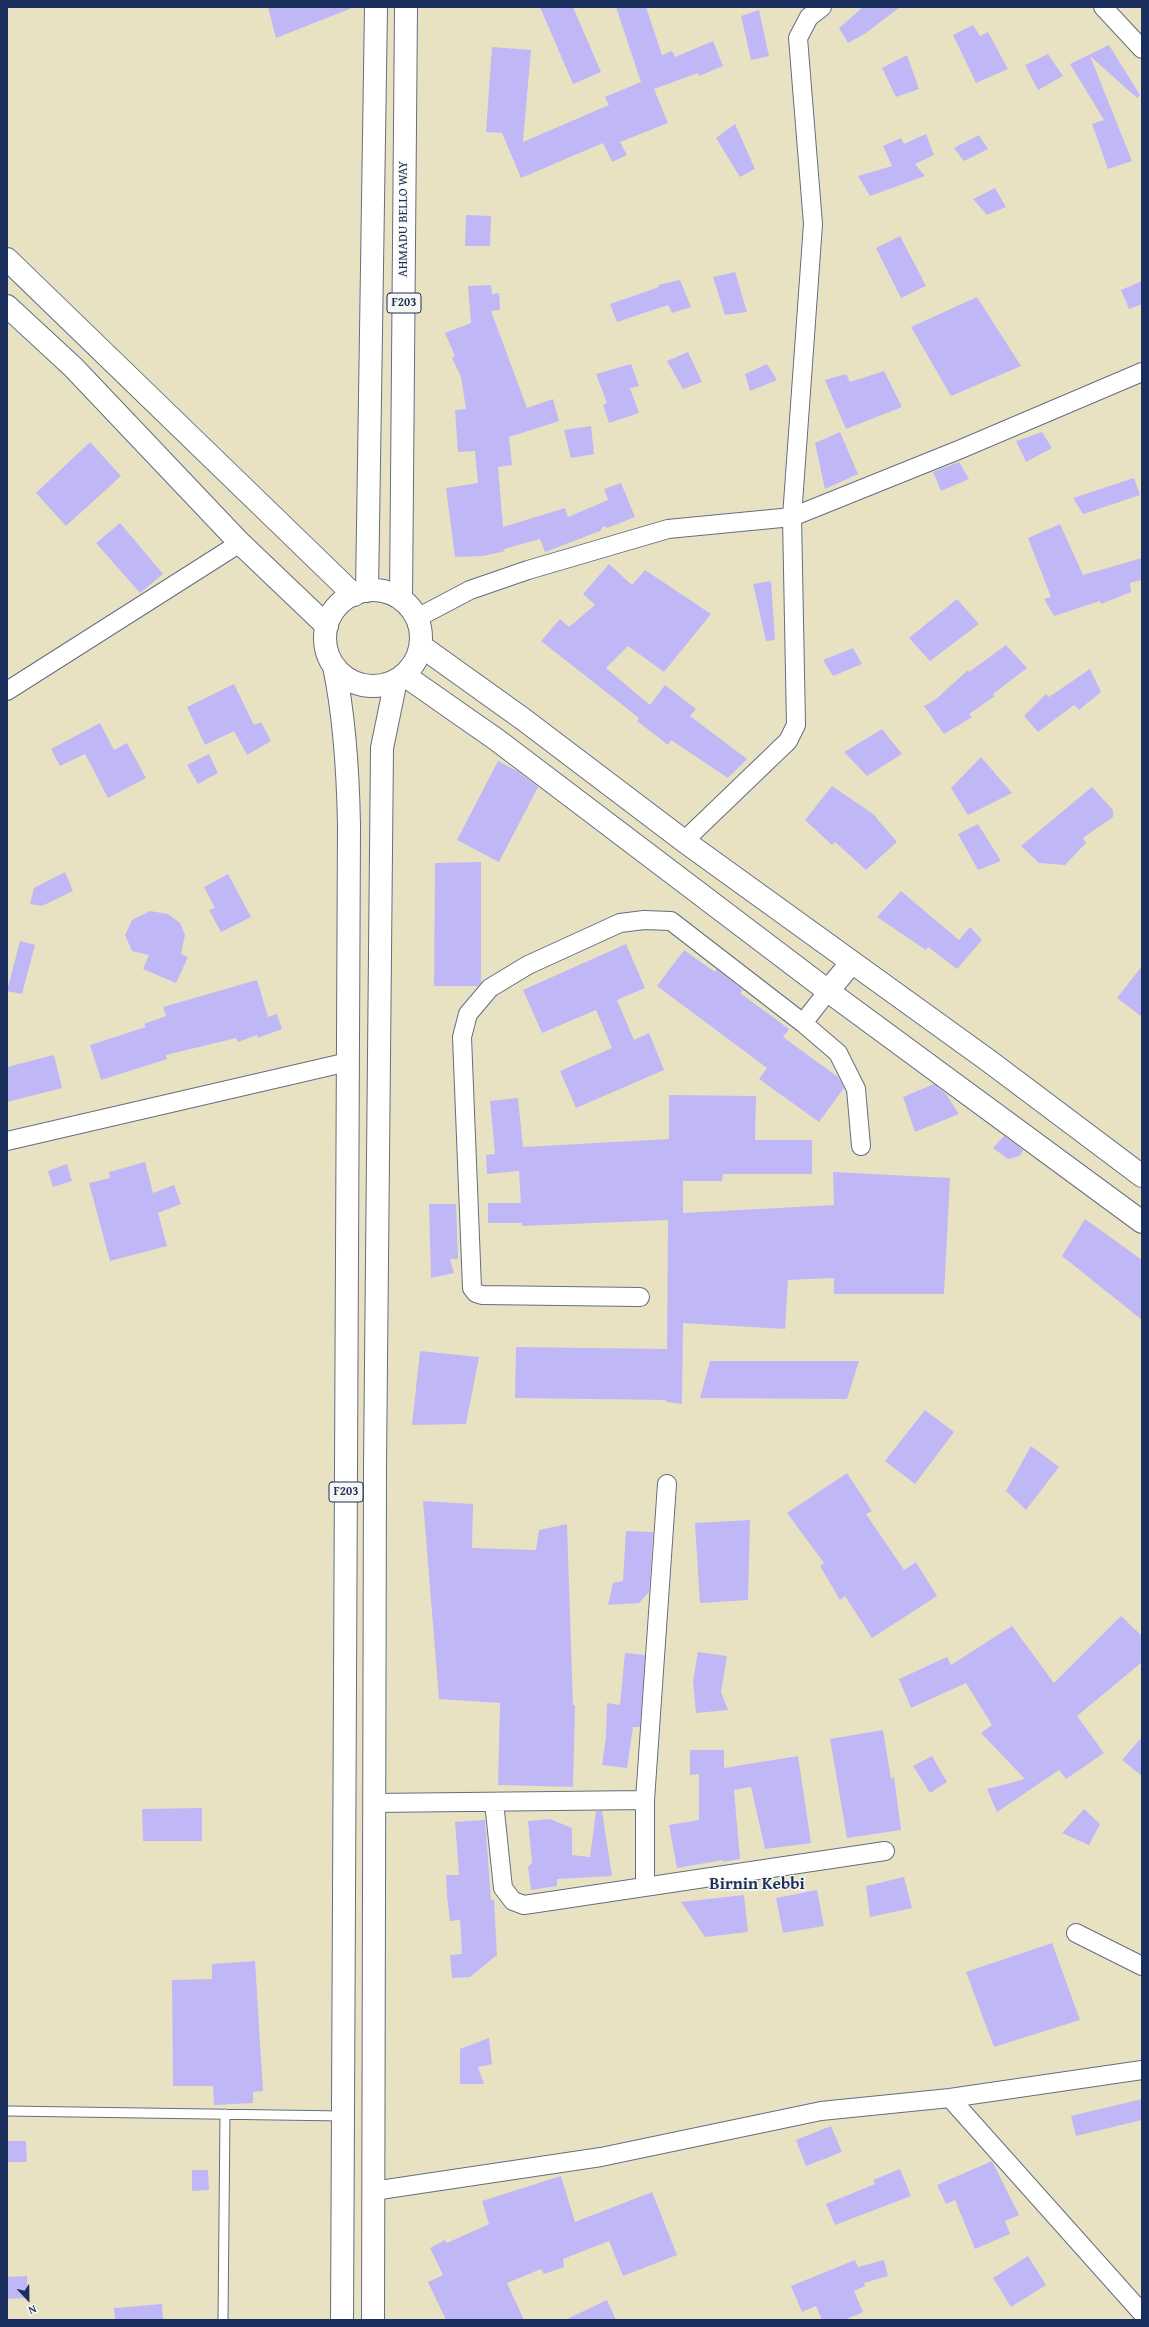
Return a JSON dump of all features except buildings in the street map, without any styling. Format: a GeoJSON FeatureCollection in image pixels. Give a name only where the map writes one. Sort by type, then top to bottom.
{"type":"FeatureCollection","features":[{"type":"Feature","properties":{"kind":"main road","name":"F203"},"geometry":{"type":"LineString","coordinates":[[360,593],[376,7]]}},
{"type":"Feature","properties":{"kind":"main road","name":"AHMADU BELLO WAY"},"geometry":{"type":"LineString","coordinates":[[401,599],[406,7]]}},
{"type":"Feature","properties":{"kind":"main road"},"geometry":{"type":"LineString","coordinates":[[7,259],[360,593]]}},
{"type":"Feature","properties":{"kind":"main road"},"geometry":{"type":"LineString","coordinates":[[7,306],[73,367],[240,542],[327,626]]}},
{"type":"Feature","properties":{"kind":"main road"},"geometry":{"type":"LineString","coordinates":[[36,332],[57,307]]}},
{"type":"Feature","properties":{"kind":"main road"},"geometry":{"type":"LineString","coordinates":[[378,591],[401,599],[417,618],[421,632],[421,646],[415,662],[400,678],[383,685],[369,686],[356,683],[344,676],[334,666],[328,654],[325,640],[327,626],[332,613],[342,603],[360,593],[378,591]]}},
{"type":"Feature","properties":{"kind":"main road"},"geometry":{"type":"LineString","coordinates":[[421,646],[523,719],[684,841],[990,1061],[1142,1176]]}},
{"type":"Feature","properties":{"kind":"main road","name":"F203"},"geometry":{"type":"LineString","coordinates":[[334,666],[342,701],[348,764],[342,2320]]}},
{"type":"Feature","properties":{"kind":"main road","name":"F203"},"geometry":{"type":"LineString","coordinates":[[373,2320],[374,1803],[382,748],[400,678]]}},
{"type":"Feature","properties":{"kind":"main road"},"geometry":{"type":"LineString","coordinates":[[400,678],[497,740],[828,991],[1142,1222]]}},
{"type":"Feature","properties":{"kind":"main road"},"geometry":{"type":"LineString","coordinates":[[828,991],[852,962]]}},
{"type":"Feature","properties":{"kind":"street"},"geometry":{"type":"LineString","coordinates":[[684,841],[788,741],[796,725],[792,516],[812,224],[798,38],[809,17],[822,7]]}},
{"type":"Feature","properties":{"kind":"street"},"geometry":{"type":"LineString","coordinates":[[1103,7],[1142,49]]}},
{"type":"Feature","properties":{"kind":"street"},"geometry":{"type":"LineString","coordinates":[[417,618],[477,588],[528,570],[668,529],[792,516],[960,449],[1142,372]]}},
{"type":"Feature","properties":{"kind":"street"},"geometry":{"type":"LineString","coordinates":[[7,691],[240,542]]}},
{"type":"Feature","properties":{"kind":"street"},"geometry":{"type":"LineString","coordinates":[[640,1297],[482,1295],[476,1293],[472,1288],[462,1037],[468,1014],[490,988],[528,965],[620,923],[644,920],[671,921],[804,1023],[838,1053],[856,1089],[861,1146]]}},
{"type":"Feature","properties":{"kind":"street"},"geometry":{"type":"LineString","coordinates":[[804,1023],[828,991]]}},
{"type":"Feature","properties":{"kind":"street"},"geometry":{"type":"LineString","coordinates":[[7,1141],[348,1062]]}},
{"type":"Feature","properties":{"kind":"street"},"geometry":{"type":"LineString","coordinates":[[645,1886],[645,1800],[666,1484]]}},
{"type":"Feature","properties":{"kind":"street"},"geometry":{"type":"LineString","coordinates":[[374,1803],[645,1800]]}},
{"type":"Feature","properties":{"kind":"street"},"geometry":{"type":"LineString","coordinates":[[494,1802],[503,1888],[513,1901],[524,1904],[885,1851]]}},
{"type":"Feature","properties":{"kind":"street"},"geometry":{"type":"LineString","coordinates":[[1076,1933],[1142,1966]]}},
{"type":"Feature","properties":{"kind":"street"},"geometry":{"type":"LineString","coordinates":[[373,2191],[601,2157],[821,2111],[950,2098],[1142,2070]]}},
{"type":"Feature","properties":{"kind":"street"},"geometry":{"type":"LineString","coordinates":[[950,2098],[1142,2313]]}},
{"type":"Feature","properties":{"kind":"lane"},"geometry":{"type":"LineString","coordinates":[[7,2111],[343,2116]]}},
{"type":"Feature","properties":{"kind":"lane"},"geometry":{"type":"LineString","coordinates":[[223,2320],[225,2114]]}},
{"type":"Feature","properties":{"kind":"district","name":"Birnin Kebbi"},"geometry":{"type":"Point","coordinates":[757,1885]}}]}
